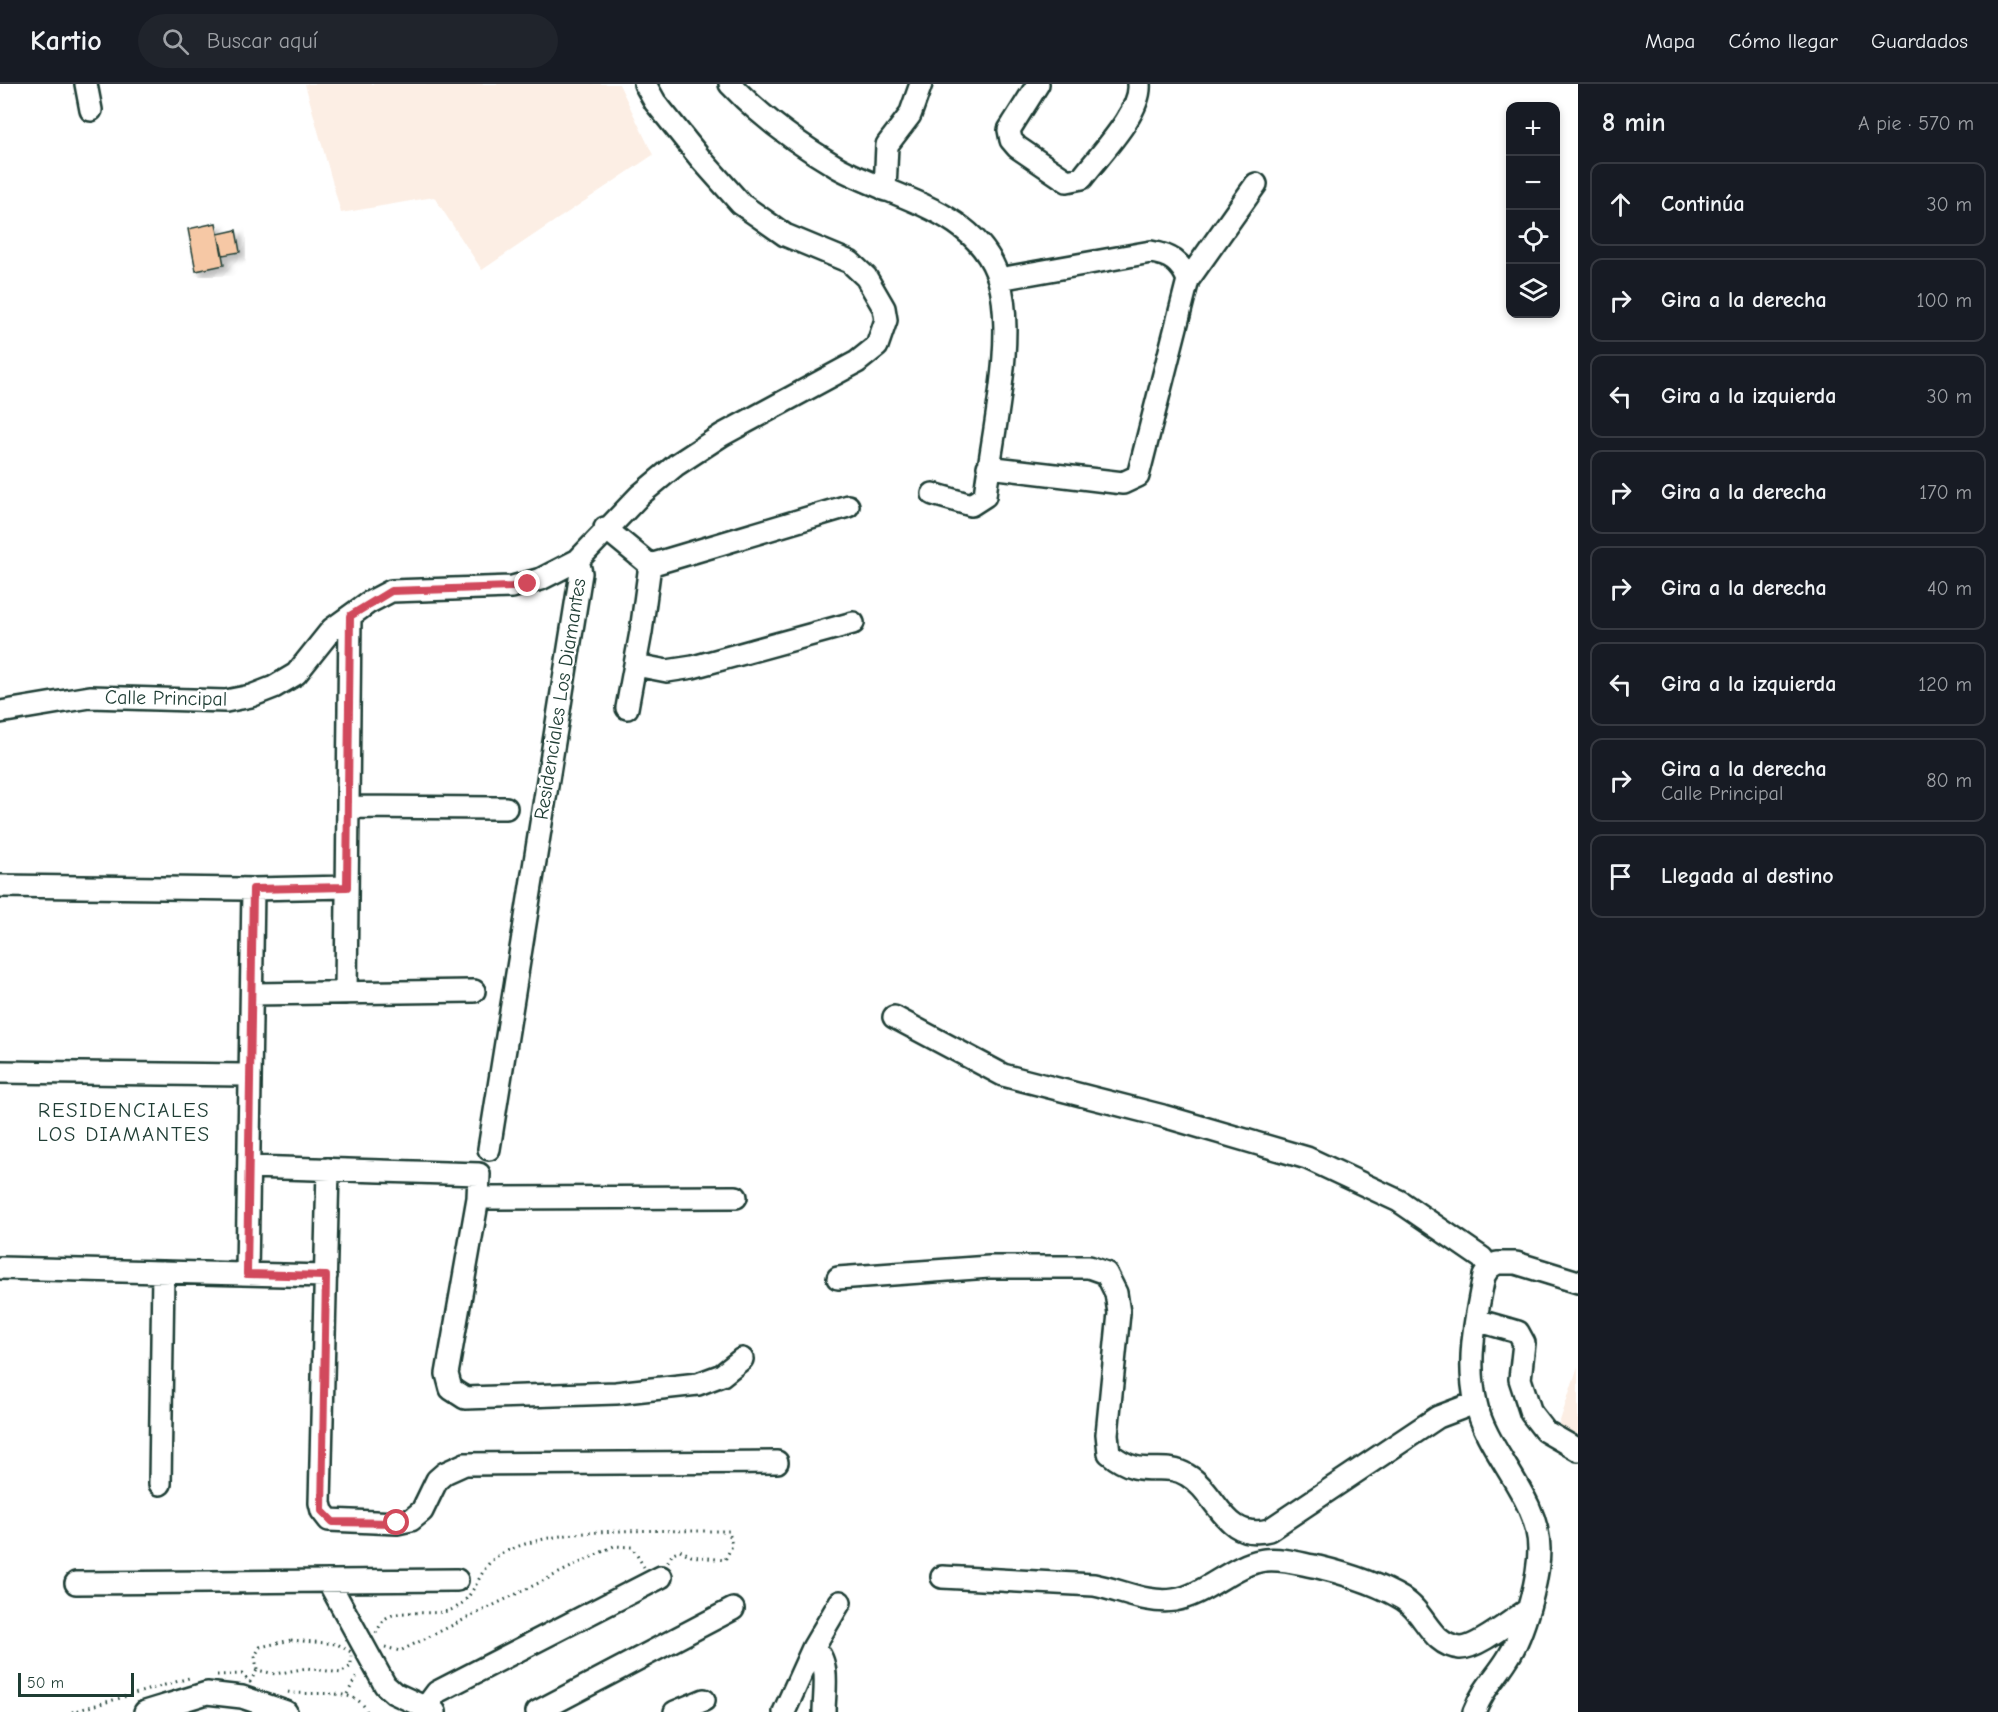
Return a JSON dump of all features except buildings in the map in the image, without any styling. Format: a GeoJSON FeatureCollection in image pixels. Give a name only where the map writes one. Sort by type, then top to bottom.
{"type":"FeatureCollection","features":[{"type":"Feature","properties":{"kind":"street"},"geometry":{"type":"LineString","coordinates":[[86,84],[91,110]]}},
{"type":"Feature","properties":{"kind":"street","name":"Residenciales Los Diamantes"},"geometry":{"type":"LineString","coordinates":[[489,1149],[581,573],[578,560],[606,528],[640,495],[695,453],[722,435],[857,362],[877,346],[886,320],[876,293],[866,277],[850,262],[785,235],[741,204],[655,102],[645,84]]}},
{"type":"Feature","properties":{"kind":"street"},"geometry":{"type":"LineString","coordinates":[[730,84],[749,105],[794,140],[844,171],[950,217],[971,236],[987,256],[999,279],[1004,327],[1003,367],[985,496],[971,505],[933,494]]}},
{"type":"Feature","properties":{"kind":"street"},"geometry":{"type":"LineString","coordinates":[[885,190],[887,145],[910,115],[921,84]]}},
{"type":"Feature","properties":{"kind":"street"},"geometry":{"type":"LineString","coordinates":[[1038,84],[1009,130],[1011,140],[1017,147],[1067,181],[1082,177],[1134,108],[1140,92],[1139,84]]}},
{"type":"Feature","properties":{"kind":"street"},"geometry":{"type":"LineString","coordinates":[[988,467],[1123,483],[1138,476],[1188,280],[1256,184]]}},
{"type":"Feature","properties":{"kind":"street"},"geometry":{"type":"LineString","coordinates":[[999,279],[1151,252],[1173,258],[1184,268],[1188,280]]}},
{"type":"Feature","properties":{"kind":"street"},"geometry":{"type":"LineString","coordinates":[[650,565],[848,506]]}},
{"type":"Feature","properties":{"kind":"street"},"geometry":{"type":"LineString","coordinates":[[606,528],[650,565]]}},
{"type":"Feature","properties":{"kind":"street","name":"Calle Principal"},"geometry":{"type":"LineString","coordinates":[[0,712],[90,697],[226,701],[251,696],[274,687],[296,674],[332,629],[391,591],[512,587],[541,579],[578,560]]}},
{"type":"Feature","properties":{"kind":"street"},"geometry":{"type":"LineString","coordinates":[[627,708],[636,665],[650,565]]}},
{"type":"Feature","properties":{"kind":"street"},"geometry":{"type":"LineString","coordinates":[[346,993],[350,616]]}},
{"type":"Feature","properties":{"kind":"street"},"geometry":{"type":"LineString","coordinates":[[636,665],[667,671],[693,667],[853,623]]}},
{"type":"Feature","properties":{"kind":"street"},"geometry":{"type":"LineString","coordinates":[[348,807],[506,808]]}},
{"type":"Feature","properties":{"kind":"street"},"geometry":{"type":"LineString","coordinates":[[0,886],[253,889],[347,887]]}},
{"type":"Feature","properties":{"kind":"street"},"geometry":{"type":"LineString","coordinates":[[247,1274],[253,889]]}},
{"type":"Feature","properties":{"kind":"street"},"geometry":{"type":"LineString","coordinates":[[252,994],[474,992]]}},
{"type":"Feature","properties":{"kind":"street"},"geometry":{"type":"LineString","coordinates":[[894,1017],[1003,1076],[1163,1116],[1307,1158],[1399,1201],[1482,1257],[1490,1268]]}},
{"type":"Feature","properties":{"kind":"street"},"geometry":{"type":"LineString","coordinates":[[0,1072],[250,1075]]}},
{"type":"Feature","properties":{"kind":"street"},"geometry":{"type":"LineString","coordinates":[[249,1167],[476,1173],[481,1176],[447,1374],[451,1389],[460,1396],[470,1399],[651,1390],[713,1380],[742,1359]]}},
{"type":"Feature","properties":{"kind":"street"},"geometry":{"type":"LineString","coordinates":[[328,1169],[320,1503],[324,1515],[333,1522],[397,1523],[411,1520],[422,1511],[437,1480],[454,1468],[475,1463],[777,1462]]}},
{"type":"Feature","properties":{"kind":"street"},"geometry":{"type":"LineString","coordinates":[[478,1198],[736,1197]]}},
{"type":"Feature","properties":{"kind":"street"},"geometry":{"type":"LineString","coordinates":[[1474,1712],[1482,1691],[1515,1647],[1526,1611],[1539,1550],[1533,1518],[1476,1403],[1471,1347],[1484,1276],[1497,1263],[1516,1263],[1578,1282]]}},
{"type":"Feature","properties":{"kind":"street"},"geometry":{"type":"LineString","coordinates":[[838,1278],[989,1267],[1089,1267],[1106,1273],[1116,1293],[1119,1312],[1107,1434],[1109,1453],[1120,1462],[1136,1469],[1184,1473],[1198,1482],[1221,1513],[1240,1529],[1254,1534],[1269,1530],[1438,1417],[1476,1403]]}},
{"type":"Feature","properties":{"kind":"street"},"geometry":{"type":"LineString","coordinates":[[0,1268],[326,1276]]}},
{"type":"Feature","properties":{"kind":"street"},"geometry":{"type":"LineString","coordinates":[[160,1484],[163,1272]]}},
{"type":"Feature","properties":{"kind":"street"},"geometry":{"type":"LineString","coordinates":[[1476,1320],[1518,1332],[1524,1343],[1520,1379],[1532,1413],[1545,1431],[1578,1450]]}},
{"type":"Feature","properties":{"kind":"street"},"geometry":{"type":"LineString","coordinates":[[942,1577],[1094,1585],[1148,1600],[1172,1600],[1194,1595],[1244,1567],[1263,1560],[1288,1561],[1342,1573],[1404,1600],[1419,1613],[1430,1632],[1446,1644],[1462,1648],[1475,1644],[1526,1611]]}},
{"type":"Feature","properties":{"kind":"street"},"geometry":{"type":"LineString","coordinates":[[328,1581],[369,1644],[385,1685],[393,1693],[430,1710],[437,1692],[658,1571]]}},
{"type":"Feature","properties":{"kind":"street"},"geometry":{"type":"LineString","coordinates":[[76,1583],[457,1580]]}},
{"type":"Feature","properties":{"kind":"street"},"geometry":{"type":"LineString","coordinates":[[784,1712],[813,1648],[840,1602]]}},
{"type":"Feature","properties":{"kind":"street"},"geometry":{"type":"LineString","coordinates":[[537,1712],[733,1609]]}},
{"type":"Feature","properties":{"kind":"street"},"geometry":{"type":"LineString","coordinates":[[813,1648],[822,1656],[824,1664],[824,1712]]}},
{"type":"Feature","properties":{"kind":"street"},"geometry":{"type":"LineString","coordinates":[[145,1712],[207,1693],[242,1697],[286,1712]]}},
{"type":"Feature","properties":{"kind":"street"},"geometry":{"type":"LineString","coordinates":[[675,1712],[704,1700]]}},
{"type":"Feature","properties":{"kind":"path"},"geometry":{"type":"LineString","coordinates":[[347,1694],[369,1644],[383,1620],[392,1616],[440,1614],[455,1609],[468,1598],[484,1574],[487,1563],[500,1554],[563,1534],[729,1531],[732,1546],[725,1560],[691,1556],[680,1550],[673,1553],[658,1571],[642,1566],[632,1547],[614,1546],[400,1651],[369,1644],[282,1641],[260,1647],[255,1656],[255,1666],[257,1670],[267,1674],[308,1668],[341,1673],[348,1669],[352,1661],[369,1644]]}},
{"type":"Feature","properties":{"kind":"path"},"geometry":{"type":"LineString","coordinates":[[240,1682],[258,1684]]}},
{"type":"Feature","properties":{"kind":"path"},"geometry":{"type":"LineString","coordinates":[[281,1691],[314,1695],[347,1694],[358,1699],[367,1712]]}},
{"type":"Feature","properties":{"kind":"shaded area"},"geometry":{"type":"Polygon","coordinates":[[[305,84],[619,84],[653,155],[482,270],[434,197],[341,213],[305,84]]]}},
{"type":"Feature","properties":{"kind":"shaded area"},"geometry":{"type":"Polygon","coordinates":[[[1578,1366],[1578,1434],[1558,1427],[1578,1366]]]}},
{"type":"Feature","properties":{"kind":"district","name":"RESIDENCIALES LOS DIAMANTES"},"geometry":{"type":"Point","coordinates":[124,1122]}},
{"type":"Feature","properties":{"kind":"route"},"geometry":{"type":"LineString","coordinates":[[397,1523],[333,1522],[326,1518],[322,1511],[320,1503],[326,1276],[247,1274],[253,889],[347,887],[350,616],[391,591],[512,587],[528,584]]}}]}
